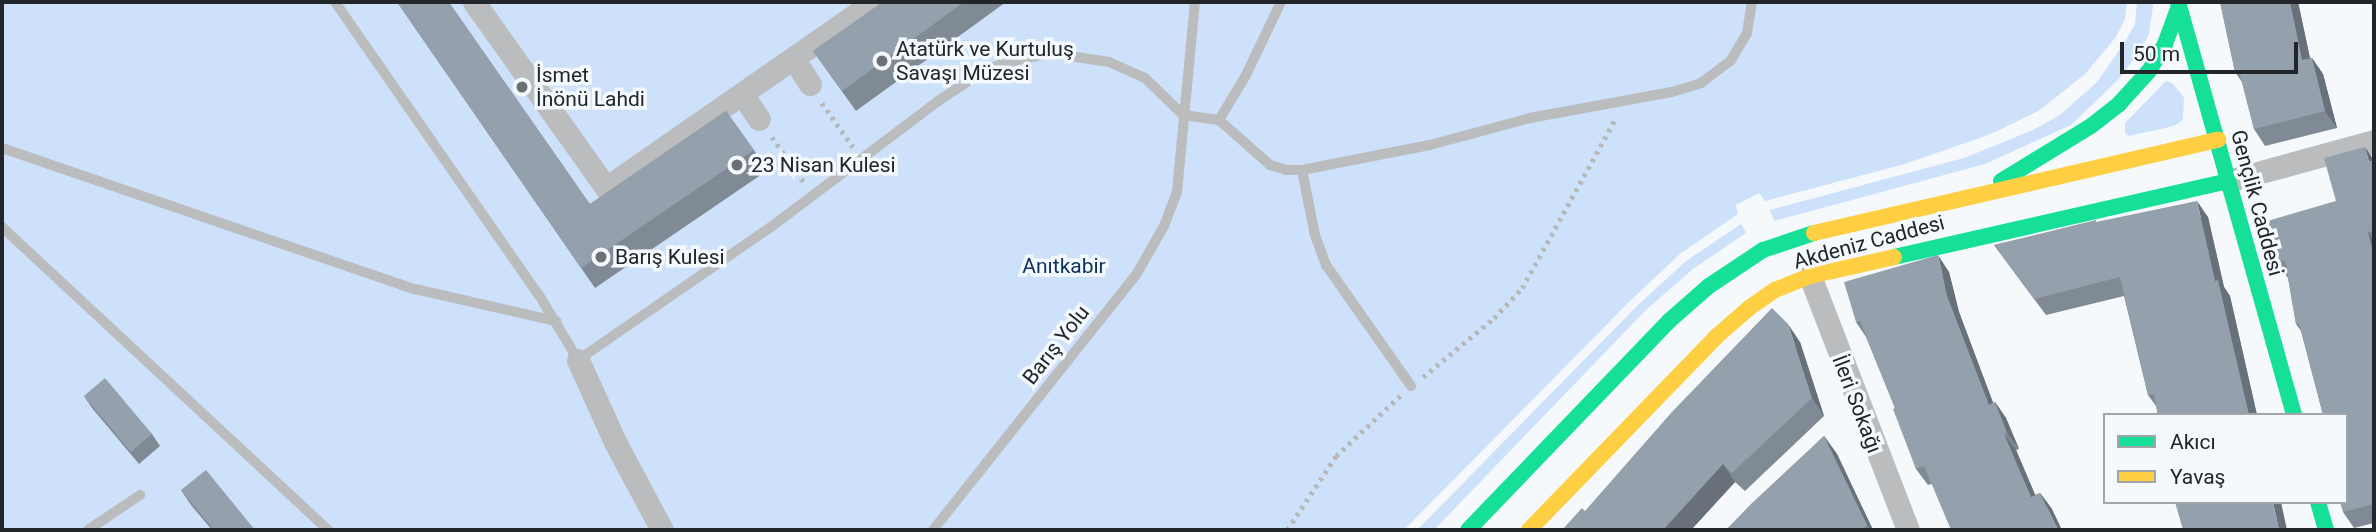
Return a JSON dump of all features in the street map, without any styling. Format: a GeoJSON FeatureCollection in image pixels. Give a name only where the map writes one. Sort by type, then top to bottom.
{"type":"FeatureCollection","features":[{"type":"Feature","properties":{"kind":"main road","name":"Gençlik Caddesi"},"geometry":{"type":"LineString","coordinates":[[2179,4],[2293,413]]}},
{"type":"Feature","properties":{"kind":"main road"},"geometry":{"type":"LineString","coordinates":[[1978,195],[2091,126],[2119,104],[2149,71],[2165,44],[2179,4]]}},
{"type":"Feature","properties":{"kind":"main road","name":"Akdeniz Caddesi"},"geometry":{"type":"LineString","coordinates":[[1468,530],[1669,321],[1737,265],[1763,250],[1795,237],[2218,140]]}},
{"type":"Feature","properties":{"kind":"main road","name":"Akdeniz Caddesi"},"geometry":{"type":"LineString","coordinates":[[1529,530],[1725,329],[1775,290],[1810,276],[2228,181]]}},
{"type":"Feature","properties":{"kind":"main road"},"geometry":{"type":"LineString","coordinates":[[2319,504],[2326,530]]}},
{"type":"Feature","properties":{"kind":"street"},"geometry":{"type":"LineString","coordinates":[[474,2],[606,188],[874,2]]}},
{"type":"Feature","properties":{"kind":"street"},"geometry":{"type":"LineString","coordinates":[[793,58],[810,84]]}},
{"type":"Feature","properties":{"kind":"street"},"geometry":{"type":"LineString","coordinates":[[742,94],[759,119]]}},
{"type":"Feature","properties":{"kind":"street"},"geometry":{"type":"LineString","coordinates":[[2228,181],[2374,141]]}},
{"type":"Feature","properties":{"kind":"street","name":"İleri Sokağı"},"geometry":{"type":"LineString","coordinates":[[1810,276],[1908,530]]}},
{"type":"Feature","properties":{"kind":"street"},"geometry":{"type":"LineString","coordinates":[[578,359],[615,442],[662,530]]}},
{"type":"Feature","properties":{"kind":"lane"},"geometry":{"type":"LineString","coordinates":[[335,2],[556,321],[578,359],[813,196],[975,76],[1013,60],[1038,54],[1087,56],[1122,66],[1145,78],[1183,115],[1219,120],[1270,165],[1286,170],[1302,170],[1430,145],[1539,116],[1687,89],[1712,76],[1731,60],[1745,40],[1752,2]]}},
{"type":"Feature","properties":{"kind":"lane","name":"Barış Yolu"},"geometry":{"type":"LineString","coordinates":[[933,530],[1136,275],[1151,250],[1177,192],[1195,2]]}},
{"type":"Feature","properties":{"kind":"lane"},"geometry":{"type":"LineString","coordinates":[[1219,120],[1246,75],[1281,2]]}},
{"type":"Feature","properties":{"kind":"lane"},"geometry":{"type":"LineString","coordinates":[[2,148],[415,289],[556,321]]}},
{"type":"Feature","properties":{"kind":"lane"},"geometry":{"type":"LineString","coordinates":[[1302,170],[1315,235],[1326,265],[1411,386]]}},
{"type":"Feature","properties":{"kind":"lane"},"geometry":{"type":"LineString","coordinates":[[2,227],[328,530]]}},
{"type":"Feature","properties":{"kind":"lane"},"geometry":{"type":"LineString","coordinates":[[88,530],[140,495]]}},
{"type":"Feature","properties":{"kind":"path"},"geometry":{"type":"LineString","coordinates":[[1287,530],[1336,456],[1353,438],[1494,318],[1522,288],[1617,117],[1621,102]]}},
{"type":"Feature","properties":{"kind":"path"},"geometry":{"type":"LineString","coordinates":[[836,124],[861,159]]}},
{"type":"Feature","properties":{"kind":"path"},"geometry":{"type":"LineString","coordinates":[[786,158],[813,196]]}},
{"type":"Feature","properties":{"kind":"green space","name":"Anıtkabir"},"geometry":{"type":"Polygon","coordinates":[[[2,2],[2127,2],[2125,19],[2116,37],[2085,74],[2040,110],[1991,134],[1905,164],[1765,201],[1759,193],[1736,205],[1738,214],[1680,254],[1631,300],[1404,530],[2,530],[2,2]]]}},
{"type":"Feature","properties":{"kind":"green space"},"geometry":{"type":"Polygon","coordinates":[[[2137,2],[2153,2],[2149,34],[2141,49],[2119,79],[2071,125],[1985,164],[1774,221],[1770,210],[1964,158],[2033,130],[2060,115],[2097,82],[2125,42],[2135,24],[2137,2]]]}},
{"type":"Feature","properties":{"kind":"green space"},"geometry":{"type":"Polygon","coordinates":[[[2166,81],[2172,83],[2184,97],[2183,120],[2174,126],[2129,136],[2125,133],[2125,123],[2166,81]]]}},
{"type":"Feature","properties":{"kind":"green space"},"geometry":{"type":"Polygon","coordinates":[[[1741,224],[1746,233],[1693,269],[1646,310],[1434,530],[1417,530],[1638,305],[1686,261],[1741,224]]]}},
{"type":"Feature","properties":{"kind":"building"},"geometry":{"type":"Polygon","coordinates":[[[397,2],[449,2],[590,204],[726,111],[754,150],[581,268],[397,2]]]}},
{"type":"Feature","properties":{"kind":"building"},"geometry":{"type":"Polygon","coordinates":[[[883,2],[964,2],[842,91],[813,51],[883,2]]]}},
{"type":"Feature","properties":{"kind":"building"},"geometry":{"type":"Polygon","coordinates":[[[2220,2],[2290,2],[2302,60],[2312,58],[2325,111],[2254,129],[2239,71],[2235,72],[2220,2]]]}},
{"type":"Feature","properties":{"kind":"building"},"geometry":{"type":"Polygon","coordinates":[[[2365,147],[2369,162],[2374,160],[2374,231],[2368,232],[2374,256],[2374,504],[2343,512],[2341,504],[2348,504],[2348,413],[2322,413],[2299,323],[2296,324],[2285,260],[2276,262],[2264,222],[2336,201],[2324,158],[2365,147]]]}},
{"type":"Feature","properties":{"kind":"building"},"geometry":{"type":"Polygon","coordinates":[[[2197,201],[2249,413],[2158,413],[2154,394],[2148,395],[2120,277],[2034,299],[1994,245],[2197,201]]]}},
{"type":"Feature","properties":{"kind":"building"},"geometry":{"type":"Polygon","coordinates":[[[1938,255],[1947,296],[1989,405],[1995,402],[2007,433],[2004,434],[2031,497],[2040,493],[2058,530],[1951,530],[1924,466],[1916,469],[1860,321],[1856,322],[1844,282],[1938,255]]]}},
{"type":"Feature","properties":{"kind":"building"},"geometry":{"type":"Polygon","coordinates":[[[1772,308],[1788,324],[1812,398],[1732,473],[1723,464],[1663,530],[1562,530],[1582,508],[1585,511],[1671,413],[1772,308]]]}},
{"type":"Feature","properties":{"kind":"building"},"geometry":{"type":"Polygon","coordinates":[[[105,378],[152,434],[131,452],[84,396],[105,378]]]}},
{"type":"Feature","properties":{"kind":"building"},"geometry":{"type":"Polygon","coordinates":[[[1824,436],[1867,525],[1861,530],[1726,530],[1751,504],[1824,436]]]}},
{"type":"Feature","properties":{"kind":"building"},"geometry":{"type":"Polygon","coordinates":[[[206,470],[255,530],[214,530],[181,490],[206,470]]]}},
{"type":"Feature","properties":{"kind":"building"},"geometry":{"type":"Polygon","coordinates":[[[2176,504],[2273,504],[2279,530],[2183,530],[2176,504]]]}},
{"type":"Feature","properties":{"kind":"traffic: fast"},"geometry":{"type":"LineString","coordinates":[[2178,2],[2293,413]]}},
{"type":"Feature","properties":{"kind":"traffic: fast"},"geometry":{"type":"LineString","coordinates":[[2001,181],[2091,126],[2119,104],[2149,71],[2165,44],[2179,6]]}},
{"type":"Feature","properties":{"kind":"traffic: fast"},"geometry":{"type":"LineString","coordinates":[[1894,257],[2228,181]]}},
{"type":"Feature","properties":{"kind":"traffic: fast"},"geometry":{"type":"LineString","coordinates":[[1468,530],[1669,321],[1709,286],[1763,250],[1814,233]]}},
{"type":"Feature","properties":{"kind":"traffic: fast"},"geometry":{"type":"LineString","coordinates":[[2319,504],[2326,530]]}},
{"type":"Feature","properties":{"kind":"traffic: slow"},"geometry":{"type":"LineString","coordinates":[[1814,233],[2218,140]]}},
{"type":"Feature","properties":{"kind":"traffic: slow"},"geometry":{"type":"LineString","coordinates":[[1529,530],[1717,336],[1749,308],[1775,290],[1810,276],[1894,257]]}},
{"type":"Feature","properties":{"kind":"place","name":"Atatürk ve Kurtuluş Savaşı Müzesi"},"geometry":{"type":"Point","coordinates":[882,61]}},
{"type":"Feature","properties":{"kind":"place","name":"İsmet İnönü Lahdi"},"geometry":{"type":"Point","coordinates":[522,87]}},
{"type":"Feature","properties":{"kind":"place","name":"23 Nisan Kulesi"},"geometry":{"type":"Point","coordinates":[737,165]}},
{"type":"Feature","properties":{"kind":"place","name":"Barış Kulesi"},"geometry":{"type":"Point","coordinates":[601,257]}}]}
